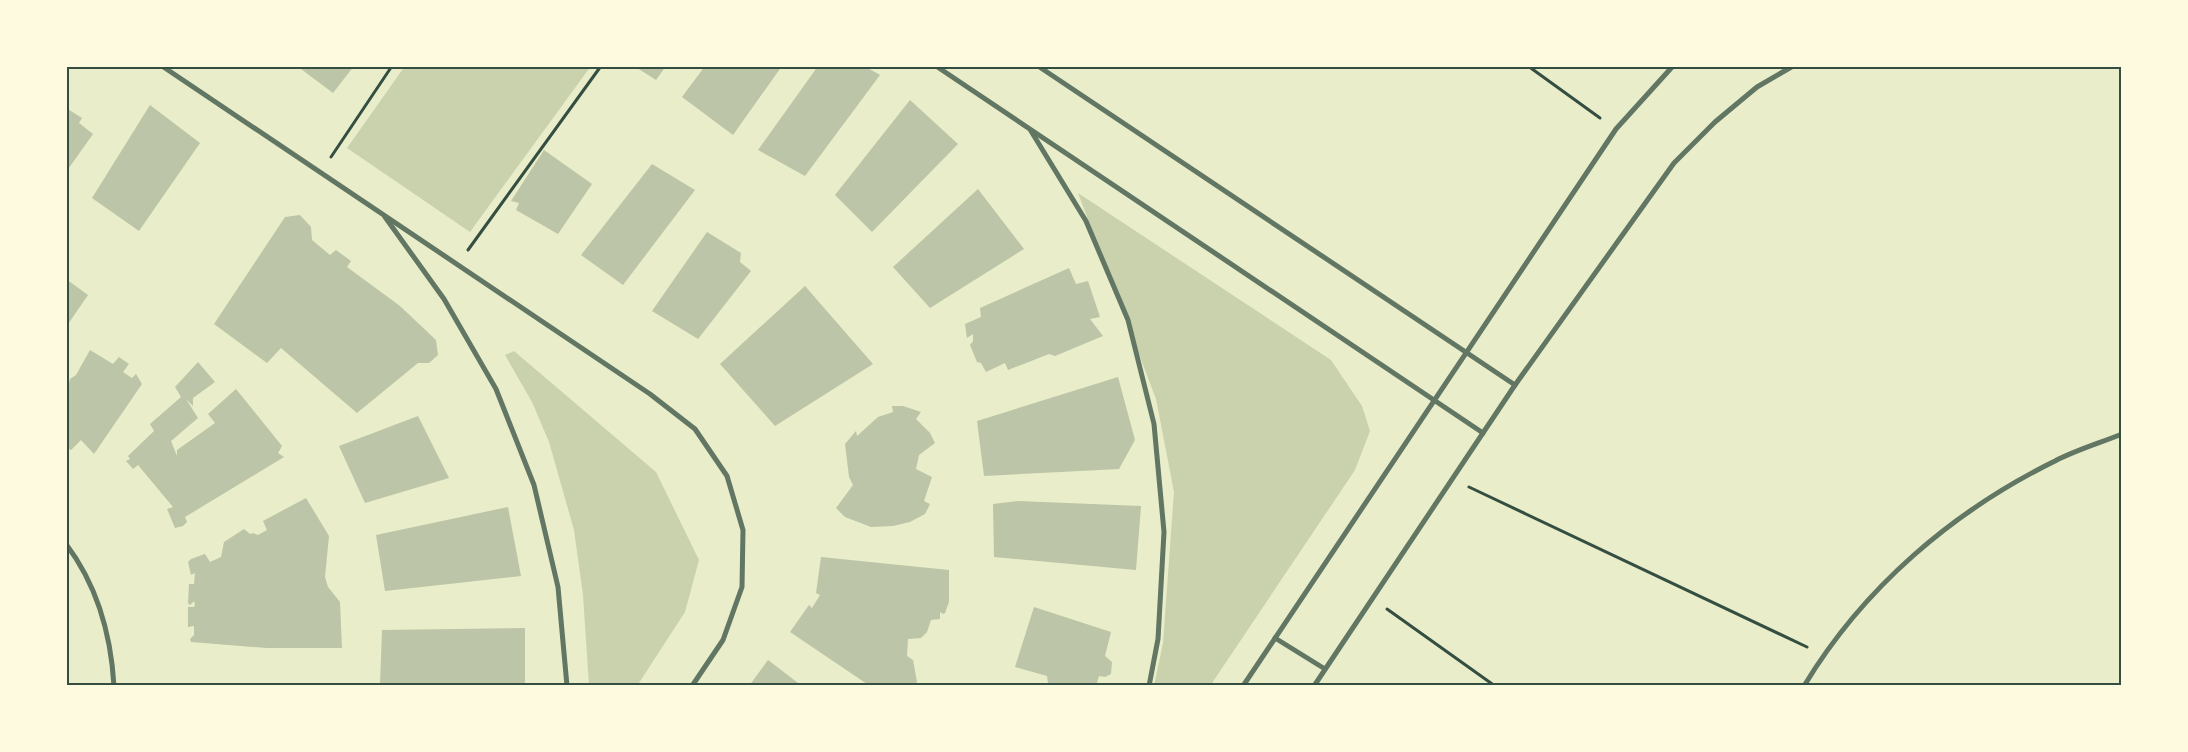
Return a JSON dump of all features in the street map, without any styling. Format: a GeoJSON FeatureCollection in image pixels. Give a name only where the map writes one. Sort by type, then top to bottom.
{"type":"FeatureCollection","features":[{"type":"Feature","properties":{"kind":"street"},"geometry":{"type":"LineString","coordinates":[[162,66],[650,394],[695,429],[727,476],[743,530],[742,586],[723,640],[692,686]]}},
{"type":"Feature","properties":{"kind":"street"},"geometry":{"type":"LineString","coordinates":[[936,66],[1483,432]]}},
{"type":"Feature","properties":{"kind":"street"},"geometry":{"type":"LineString","coordinates":[[1038,66],[1467,351],[1515,385]]}},
{"type":"Feature","properties":{"kind":"street"},"geometry":{"type":"LineString","coordinates":[[1243,686],[1616,129],[1673,66]]}},
{"type":"Feature","properties":{"kind":"street"},"geometry":{"type":"LineString","coordinates":[[1314,686],[1515,385],[1674,163],[1716,122],[1757,87],[1793,66]]}},
{"type":"Feature","properties":{"kind":"street"},"geometry":{"type":"LineString","coordinates":[[1030,129],[1086,221],[1128,320],[1154,424],[1164,532],[1158,639],[1149,686]]}},
{"type":"Feature","properties":{"kind":"street"},"geometry":{"type":"LineString","coordinates":[[382,214],[444,299],[496,389],[531,476],[558,586],[567,686]]}},
{"type":"Feature","properties":{"kind":"street"},"geometry":{"type":"LineString","coordinates":[[1804,686],[1823,655],[1860,608],[1907,560],[1978,506],[2055,461],[2122,434]]}},
{"type":"Feature","properties":{"kind":"street"},"geometry":{"type":"LineString","coordinates":[[66,544],[76,558],[99,603],[112,653],[114,686]]}},
{"type":"Feature","properties":{"kind":"street"},"geometry":{"type":"LineString","coordinates":[[1275,638],[1325,669]]}},
{"type":"Feature","properties":{"kind":"path"},"geometry":{"type":"LineString","coordinates":[[320,172],[392,66]]}},
{"type":"Feature","properties":{"kind":"path"},"geometry":{"type":"LineString","coordinates":[[458,265],[601,66]]}},
{"type":"Feature","properties":{"kind":"path"},"geometry":{"type":"LineString","coordinates":[[1528,66],[1616,129]]}},
{"type":"Feature","properties":{"kind":"path"},"geometry":{"type":"LineString","coordinates":[[1452,479],[1823,655]]}},
{"type":"Feature","properties":{"kind":"path"},"geometry":{"type":"LineString","coordinates":[[1372,598],[1495,686]]}},
{"type":"Feature","properties":{"kind":"green space"},"geometry":{"type":"Polygon","coordinates":[[[405,66],[591,66],[470,232],[347,148],[405,66]]]}},
{"type":"Feature","properties":{"kind":"green space"},"geometry":{"type":"Polygon","coordinates":[[[1078,193],[1331,360],[1362,406],[1370,431],[1355,470],[1210,686],[1154,686],[1163,643],[1174,492],[1156,399],[1078,193]]]}},
{"type":"Feature","properties":{"kind":"green space"},"geometry":{"type":"Polygon","coordinates":[[[514,351],[656,472],[699,560],[685,612],[637,686],[589,686],[583,595],[574,530],[549,442],[532,402],[505,355],[514,351]]]}},
{"type":"Feature","properties":{"kind":"building"},"geometry":{"type":"Polygon","coordinates":[[[297,66],[354,66],[333,93],[297,66]]]}},
{"type":"Feature","properties":{"kind":"building"},"geometry":{"type":"Polygon","coordinates":[[[634,66],[666,66],[656,80],[634,66]]]}},
{"type":"Feature","properties":{"kind":"building"},"geometry":{"type":"Polygon","coordinates":[[[705,66],[782,66],[733,135],[682,97],[705,66]]]}},
{"type":"Feature","properties":{"kind":"building"},"geometry":{"type":"Polygon","coordinates":[[[818,66],[864,66],[880,75],[805,176],[758,150],[818,66]]]}},
{"type":"Feature","properties":{"kind":"building"},"geometry":{"type":"Polygon","coordinates":[[[910,100],[958,144],[872,232],[835,195],[910,100]]]}},
{"type":"Feature","properties":{"kind":"building"},"geometry":{"type":"Polygon","coordinates":[[[150,105],[200,143],[139,231],[92,198],[150,105]]]}},
{"type":"Feature","properties":{"kind":"building"},"geometry":{"type":"Polygon","coordinates":[[[66,108],[82,118],[79,123],[93,134],[66,172],[66,108]]]}},
{"type":"Feature","properties":{"kind":"building"},"geometry":{"type":"Polygon","coordinates":[[[544,150],[592,184],[558,234],[516,210],[519,203],[511,201],[544,150]]]}},
{"type":"Feature","properties":{"kind":"building"},"geometry":{"type":"Polygon","coordinates":[[[652,164],[695,190],[623,285],[581,255],[652,164]]]}},
{"type":"Feature","properties":{"kind":"building"},"geometry":{"type":"Polygon","coordinates":[[[978,189],[1024,249],[930,308],[893,267],[978,189]]]}},
{"type":"Feature","properties":{"kind":"building"},"geometry":{"type":"Polygon","coordinates":[[[300,215],[311,227],[312,240],[330,255],[336,250],[351,261],[347,267],[400,306],[436,340],[438,355],[429,363],[418,363],[357,413],[281,348],[267,363],[214,324],[285,217],[300,215]]]}},
{"type":"Feature","properties":{"kind":"building"},"geometry":{"type":"Polygon","coordinates":[[[707,232],[741,253],[740,262],[751,271],[698,339],[652,311],[707,232]]]}},
{"type":"Feature","properties":{"kind":"building"},"geometry":{"type":"Polygon","coordinates":[[[1069,268],[1076,284],[1088,281],[1100,317],[1090,319],[1103,336],[1055,356],[1049,354],[1008,370],[1005,363],[986,372],[981,363],[977,362],[970,345],[973,341],[973,334],[967,338],[965,324],[981,317],[980,308],[1069,268]]]}},
{"type":"Feature","properties":{"kind":"building"},"geometry":{"type":"Polygon","coordinates":[[[66,279],[88,295],[66,327],[66,279]]]}},
{"type":"Feature","properties":{"kind":"building"},"geometry":{"type":"Polygon","coordinates":[[[805,286],[873,364],[775,426],[720,364],[805,286]]]}},
{"type":"Feature","properties":{"kind":"building"},"geometry":{"type":"Polygon","coordinates":[[[90,350],[113,364],[119,357],[129,364],[123,372],[132,378],[136,374],[142,384],[94,454],[81,440],[71,450],[66,447],[66,395],[70,379],[76,375],[90,350]]]}},
{"type":"Feature","properties":{"kind":"building"},"geometry":{"type":"Polygon","coordinates":[[[198,362],[215,382],[193,398],[193,406],[186,399],[198,418],[171,441],[177,456],[177,450],[215,423],[208,414],[236,389],[282,446],[278,453],[284,457],[185,517],[187,522],[183,526],[175,528],[167,509],[173,507],[138,465],[133,469],[126,461],[130,459],[128,456],[154,431],[150,424],[181,397],[175,387],[198,362]]]}},
{"type":"Feature","properties":{"kind":"building"},"geometry":{"type":"Polygon","coordinates":[[[1118,377],[1135,440],[1119,469],[984,476],[977,421],[1118,377]]]}},
{"type":"Feature","properties":{"kind":"building"},"geometry":{"type":"Polygon","coordinates":[[[892,406],[903,406],[921,412],[916,419],[930,433],[935,443],[919,455],[916,469],[932,477],[924,501],[930,504],[925,514],[910,522],[893,526],[871,527],[845,517],[836,508],[853,485],[849,477],[845,444],[856,431],[857,436],[878,417],[893,412],[892,406]]]}},
{"type":"Feature","properties":{"kind":"building"},"geometry":{"type":"Polygon","coordinates":[[[418,416],[449,478],[365,503],[339,446],[418,416]]]}},
{"type":"Feature","properties":{"kind":"building"},"geometry":{"type":"Polygon","coordinates":[[[306,498],[329,536],[325,577],[328,587],[340,602],[342,648],[267,648],[191,642],[190,639],[194,635],[194,626],[188,627],[188,607],[194,607],[195,605],[194,601],[190,605],[188,603],[189,584],[194,584],[195,573],[191,575],[188,562],[205,554],[210,562],[221,557],[224,542],[244,529],[250,534],[258,535],[267,530],[263,521],[306,498]]]}},
{"type":"Feature","properties":{"kind":"building"},"geometry":{"type":"Polygon","coordinates":[[[1018,501],[1141,506],[1136,570],[994,557],[993,504],[1018,501]]]}},
{"type":"Feature","properties":{"kind":"building"},"geometry":{"type":"Polygon","coordinates":[[[508,507],[521,576],[385,591],[376,535],[508,507]]]}},
{"type":"Feature","properties":{"kind":"building"},"geometry":{"type":"Polygon","coordinates":[[[821,557],[949,570],[949,602],[945,613],[940,612],[940,619],[931,620],[927,632],[921,638],[908,639],[907,656],[913,660],[917,682],[915,686],[870,686],[790,632],[809,605],[812,608],[820,595],[816,593],[821,557]]]}},
{"type":"Feature","properties":{"kind":"building"},"geometry":{"type":"Polygon","coordinates":[[[1034,607],[1111,632],[1105,656],[1112,662],[1111,674],[1105,677],[1099,676],[1096,686],[1062,686],[1048,683],[1047,676],[1015,667],[1034,607]]]}},
{"type":"Feature","properties":{"kind":"building"},"geometry":{"type":"Polygon","coordinates":[[[525,628],[525,686],[380,685],[382,630],[525,628]]]}},
{"type":"Feature","properties":{"kind":"building"},"geometry":{"type":"Polygon","coordinates":[[[768,660],[802,686],[749,686],[768,660]]]}}]}
